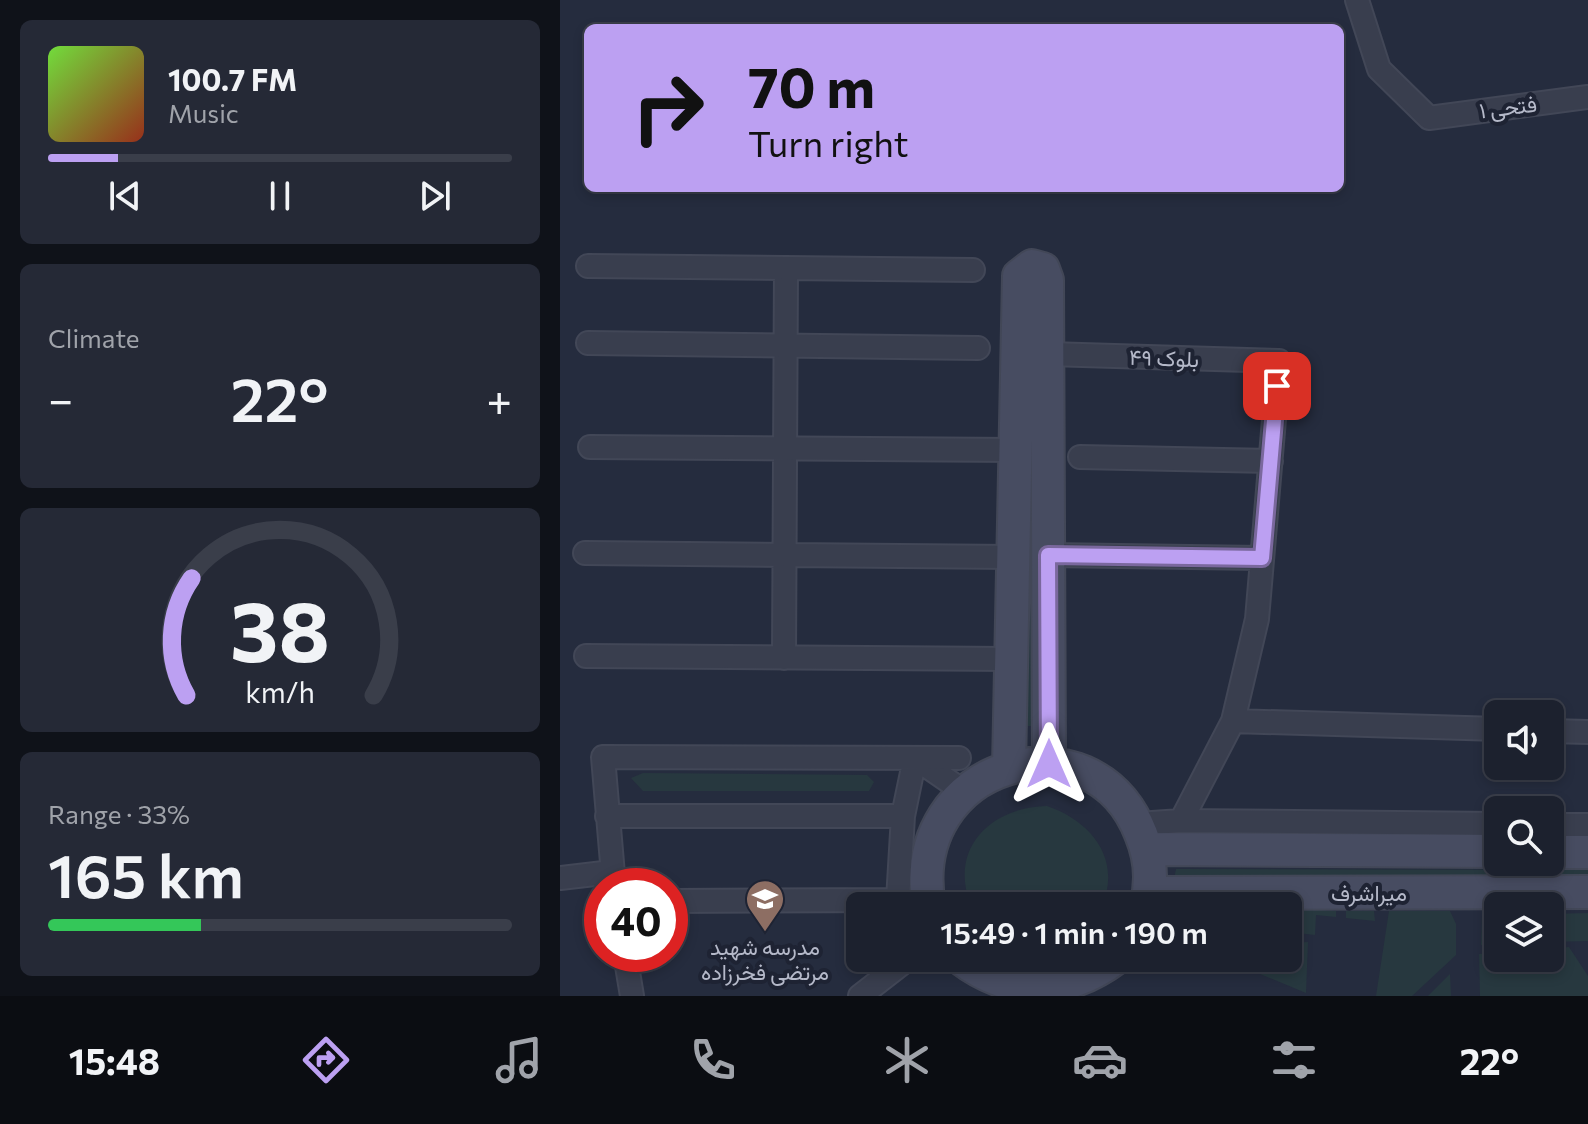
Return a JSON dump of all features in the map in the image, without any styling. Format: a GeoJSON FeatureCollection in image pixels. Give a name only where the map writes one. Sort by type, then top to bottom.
{"type":"FeatureCollection","features":[{"type":"Feature","properties":{"kind":"street","name":"فتحی ۱"},"geometry":{"type":"LineString","coordinates":[[1357,0],[1379,69],[1429,118],[1588,97]]}},
{"type":"Feature","properties":{"kind":"street"},"geometry":{"type":"LineString","coordinates":[[588,266],[973,270]]}},
{"type":"Feature","properties":{"kind":"street"},"geometry":{"type":"LineString","coordinates":[[1009,767],[1019,281],[1026,267],[1038,266],[1046,274],[1049,354],[1049,764]]}},
{"type":"Feature","properties":{"kind":"street"},"geometry":{"type":"LineString","coordinates":[[784,658],[786,268]]}},
{"type":"Feature","properties":{"kind":"street"},"geometry":{"type":"LineString","coordinates":[[588,343],[978,348]]}},
{"type":"Feature","properties":{"kind":"street","name":"بلوک ۴۹"},"geometry":{"type":"LineString","coordinates":[[1049,354],[1279,361],[1271,461]]}},
{"type":"Feature","properties":{"kind":"street"},"geometry":{"type":"LineString","coordinates":[[590,447],[1016,450]]}},
{"type":"Feature","properties":{"kind":"street"},"geometry":{"type":"LineString","coordinates":[[1080,457],[1271,461],[1257,619],[1233,721],[1181,821]]}},
{"type":"Feature","properties":{"kind":"street"},"geometry":{"type":"LineString","coordinates":[[585,553],[1012,557]]}},
{"type":"Feature","properties":{"kind":"street"},"geometry":{"type":"LineString","coordinates":[[1048,555],[1262,558]]}},
{"type":"Feature","properties":{"kind":"street"},"geometry":{"type":"LineString","coordinates":[[586,656],[1010,659]]}},
{"type":"Feature","properties":{"kind":"street"},"geometry":{"type":"LineString","coordinates":[[1233,721],[1484,729]]}},
{"type":"Feature","properties":{"kind":"street"},"geometry":{"type":"LineString","coordinates":[[1564,731],[1588,732]]}},
{"type":"Feature","properties":{"kind":"street"},"geometry":{"type":"LineString","coordinates":[[612,868],[603,757],[959,758]]}},
{"type":"Feature","properties":{"kind":"street"},"geometry":{"type":"LineString","coordinates":[[915,758],[963,791]]}},
{"type":"Feature","properties":{"kind":"street"},"geometry":{"type":"LineString","coordinates":[[688,901],[898,900],[903,816],[915,758]]}},
{"type":"Feature","properties":{"kind":"street"},"geometry":{"type":"LineString","coordinates":[[927,892],[925,874],[930,843],[943,815],[963,791],[984,777],[1009,767],[1049,764],[1076,770],[1101,783],[1122,801],[1143,837],[1147,892]]}},
{"type":"Feature","properties":{"kind":"street"},"geometry":{"type":"LineString","coordinates":[[607,816],[903,816]]}},
{"type":"Feature","properties":{"kind":"street"},"geometry":{"type":"LineString","coordinates":[[1143,837],[1181,821],[1484,824]]}},
{"type":"Feature","properties":{"kind":"street"},"geometry":{"type":"LineString","coordinates":[[1564,825],[1588,825]]}},
{"type":"Feature","properties":{"kind":"street","name":"میراشرف"},"geometry":{"type":"LineString","coordinates":[[1143,837],[1484,850]]}},
{"type":"Feature","properties":{"kind":"street"},"geometry":{"type":"LineString","coordinates":[[1564,852],[1588,852]]}},
{"type":"Feature","properties":{"kind":"street"},"geometry":{"type":"LineString","coordinates":[[560,878],[584,878]]}},
{"type":"Feature","properties":{"kind":"street","name":"میراشرف"},"geometry":{"type":"LineString","coordinates":[[1302,897],[1588,892]]}},
{"type":"Feature","properties":{"kind":"street"},"geometry":{"type":"LineString","coordinates":[[628,972],[632,996]]}},
{"type":"Feature","properties":{"kind":"street"},"geometry":{"type":"LineString","coordinates":[[860,996],[891,972]]}},
{"type":"Feature","properties":{"kind":"street"},"geometry":{"type":"LineString","coordinates":[[981,972],[1024,992],[1056,992],[1097,972]]}},
{"type":"Feature","properties":{"kind":"shaded area"},"geometry":{"type":"Polygon","coordinates":[[[1035,279],[1033,726],[1024,726],[1035,279]]]}},
{"type":"Feature","properties":{"kind":"shaded area"},"geometry":{"type":"Polygon","coordinates":[[[643,773],[867,775],[874,782],[869,791],[643,791],[631,778],[643,773]]]}},
{"type":"Feature","properties":{"kind":"shaded area"},"geometry":{"type":"Polygon","coordinates":[[[1047,806],[1077,821],[1089,832],[1105,858],[1108,873],[1106,892],[967,892],[965,866],[970,849],[979,835],[1008,814],[1047,806]]]}},
{"type":"Feature","properties":{"kind":"shaded area"},"geometry":{"type":"Polygon","coordinates":[[[1176,869],[1484,870],[1484,876],[1564,876],[1564,870],[1588,870],[1588,878],[1174,879],[1176,869]]]}},
{"type":"Feature","properties":{"kind":"shaded area"},"geometry":{"type":"Polygon","coordinates":[[[1302,909],[1336,911],[1336,917],[1316,915],[1315,935],[1302,934],[1302,909]]]}},
{"type":"Feature","properties":{"kind":"shaded area"},"geometry":{"type":"Polygon","coordinates":[[[1346,911],[1374,911],[1375,921],[1346,918],[1346,911]]]}},
{"type":"Feature","properties":{"kind":"shaded area"},"geometry":{"type":"Polygon","coordinates":[[[1389,911],[1450,911],[1456,924],[1456,955],[1412,996],[1376,996],[1389,911]]]}},
{"type":"Feature","properties":{"kind":"shaded area"},"geometry":{"type":"Polygon","coordinates":[[[1588,913],[1588,941],[1564,942],[1564,914],[1588,913]]]}},
{"type":"Feature","properties":{"kind":"shaded area"},"geometry":{"type":"Polygon","coordinates":[[[1482,915],[1484,915],[1484,945],[1481,945],[1482,915]]]}},
{"type":"Feature","properties":{"kind":"shaded area"},"geometry":{"type":"Polygon","coordinates":[[[1302,942],[1308,942],[1306,993],[1255,972],[1302,972],[1302,942]]]}},
{"type":"Feature","properties":{"kind":"shaded area"},"geometry":{"type":"Polygon","coordinates":[[[1564,947],[1569,947],[1588,976],[1588,996],[1480,996],[1479,954],[1484,953],[1484,972],[1564,972],[1564,947]]]}},
{"type":"Feature","properties":{"kind":"shaded area"},"geometry":{"type":"Polygon","coordinates":[[[1450,974],[1451,996],[1428,996],[1450,974]]]}},
{"type":"Feature","properties":{"kind":"place","name":"مدرسه شهید مرتضی فخرزاده"},"geometry":{"type":"Point","coordinates":[765,933]}},
{"type":"Feature","properties":{"kind":"route"},"geometry":{"type":"LineString","coordinates":[[1049,764],[1048,555],[1262,558],[1277,386]]}}]}
